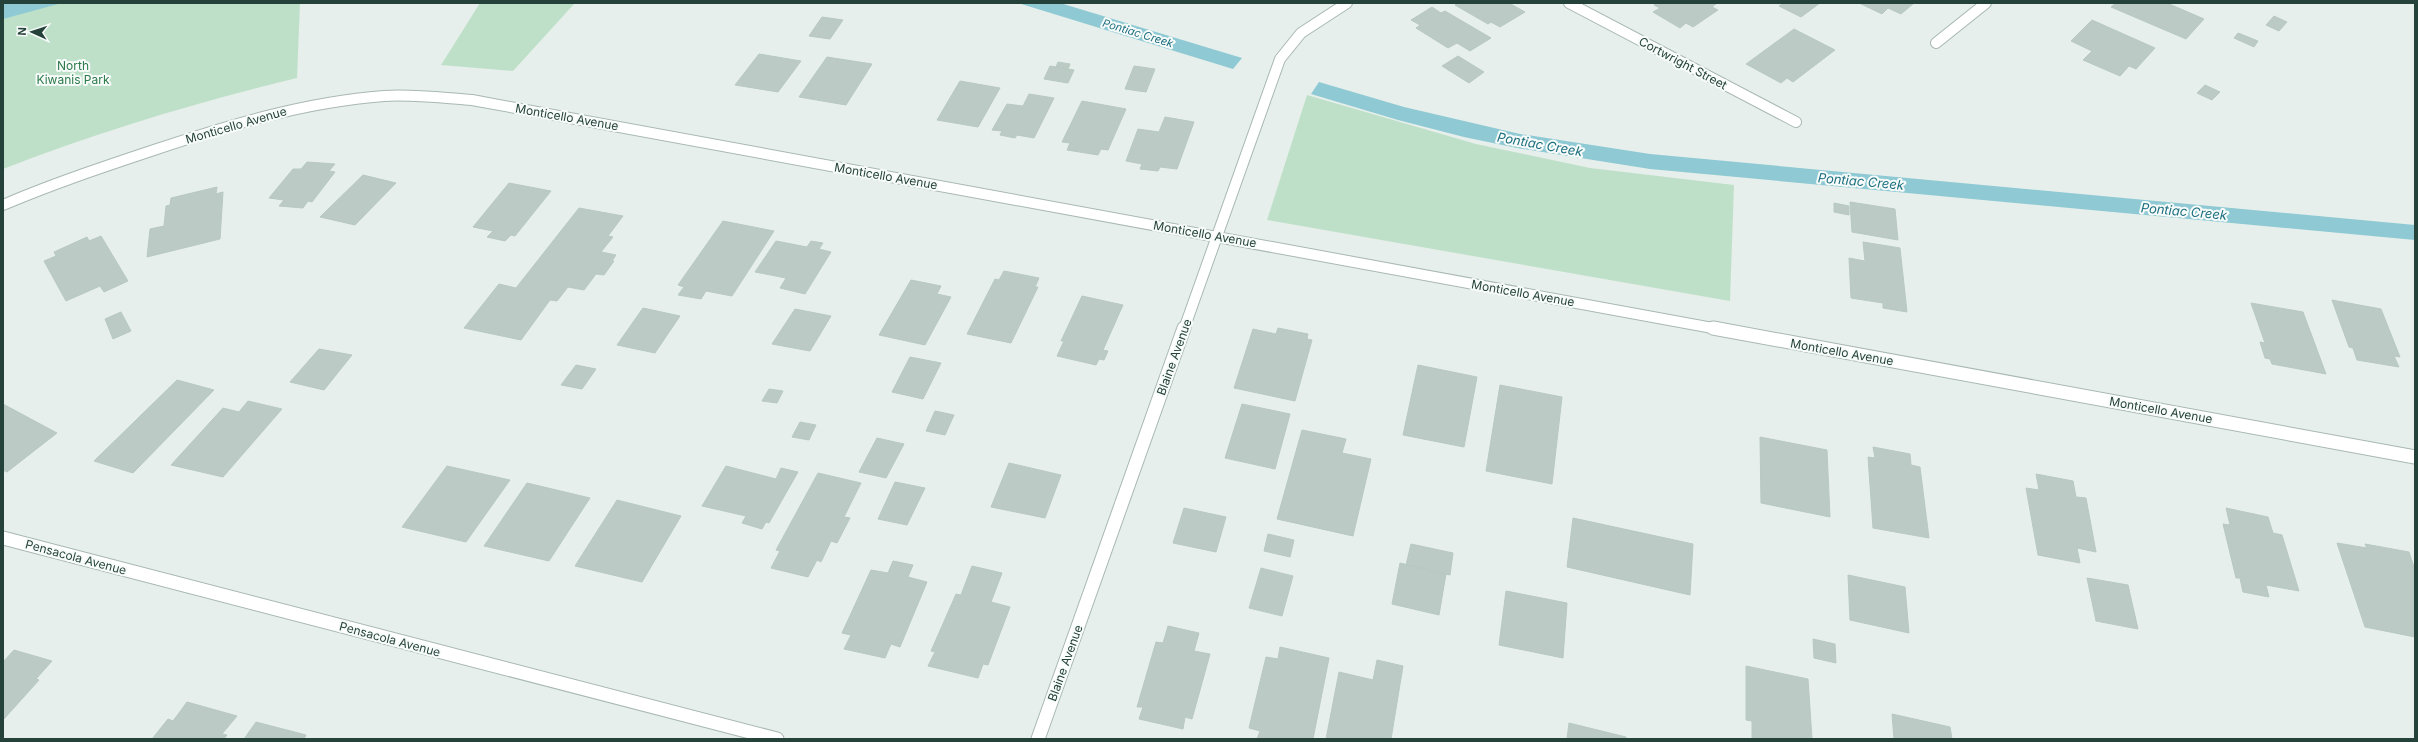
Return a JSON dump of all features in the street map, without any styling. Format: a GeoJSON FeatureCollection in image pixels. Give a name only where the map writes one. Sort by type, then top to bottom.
{"type":"FeatureCollection","features":[{"type":"Feature","properties":{"kind":"street","name":"Blaine Avenue"},"geometry":{"type":"LineString","coordinates":[[1038,739],[1282,55],[1305,28],[1347,3]]}},
{"type":"Feature","properties":{"kind":"street","name":"Cortwright Street"},"geometry":{"type":"LineString","coordinates":[[1569,3],[1796,122]]}},
{"type":"Feature","properties":{"kind":"street"},"geometry":{"type":"LineString","coordinates":[[1936,43],[1986,3]]}},
{"type":"Feature","properties":{"kind":"street","name":"Monticello Avenue"},"geometry":{"type":"LineString","coordinates":[[3,205],[116,162],[271,113],[322,104],[385,96],[424,96],[480,101],[2415,457]]}},
{"type":"Feature","properties":{"kind":"street","name":"Pensacola Avenue"},"geometry":{"type":"LineString","coordinates":[[3,538],[777,739]]}},
{"type":"Feature","properties":{"kind":"green space","name":"North Kiwanis Park"},"geometry":{"type":"Polygon","coordinates":[[[3,3],[300,3],[297,78],[223,97],[112,130],[3,169],[3,3]]]}},
{"type":"Feature","properties":{"kind":"green space"},"geometry":{"type":"Polygon","coordinates":[[[480,3],[575,3],[513,71],[441,65],[480,3]]]}},
{"type":"Feature","properties":{"kind":"green space"},"geometry":{"type":"Polygon","coordinates":[[[1307,95],[1476,144],[1590,168],[1734,185],[1730,301],[1267,220],[1307,95]]]}},
{"type":"Feature","properties":{"kind":"water"},"geometry":{"type":"Polygon","coordinates":[[[3,3],[62,3],[3,19],[3,3]]]}},
{"type":"Feature","properties":{"kind":"water","name":"Pontiac Creek"},"geometry":{"type":"Polygon","coordinates":[[[1018,3],[1060,3],[1242,58],[1233,69],[1018,3]]]}},
{"type":"Feature","properties":{"kind":"water","name":"Pontiac Creek"},"geometry":{"type":"Polygon","coordinates":[[[1319,82],[1404,107],[1520,134],[1650,154],[2415,225],[2415,240],[1650,169],[1517,148],[1464,137],[1398,120],[1311,94],[1319,82]]]}},
{"type":"Feature","properties":{"kind":"building"},"geometry":{"type":"Polygon","coordinates":[[[1458,3],[1509,3],[1525,12],[1500,27],[1491,22],[1488,24],[1455,5],[1458,3]]]}},
{"type":"Feature","properties":{"kind":"building"},"geometry":{"type":"Polygon","coordinates":[[[1657,3],[1717,3],[1712,7],[1718,10],[1693,27],[1686,23],[1680,28],[1653,12],[1660,8],[1654,5],[1657,3]]]}},
{"type":"Feature","properties":{"kind":"building"},"geometry":{"type":"Polygon","coordinates":[[[1784,3],[1820,3],[1801,17],[1779,6],[1784,3]]]}},
{"type":"Feature","properties":{"kind":"building"},"geometry":{"type":"Polygon","coordinates":[[[1859,3],[1914,3],[1901,14],[1888,8],[1882,14],[1859,3]]]}},
{"type":"Feature","properties":{"kind":"building"},"geometry":{"type":"Polygon","coordinates":[[[2116,3],[2167,3],[2204,19],[2186,39],[2111,7],[2116,3]]]}},
{"type":"Feature","properties":{"kind":"building"},"geometry":{"type":"Polygon","coordinates":[[[1432,7],[1441,13],[1445,11],[1491,38],[1470,51],[1457,43],[1448,48],[1416,28],[1420,25],[1411,20],[1432,7]]]}},
{"type":"Feature","properties":{"kind":"building"},"geometry":{"type":"Polygon","coordinates":[[[2274,16],[2287,22],[2279,31],[2266,25],[2274,16]]]}},
{"type":"Feature","properties":{"kind":"building"},"geometry":{"type":"Polygon","coordinates":[[[822,17],[843,20],[830,39],[809,36],[822,17]]]}},
{"type":"Feature","properties":{"kind":"building"},"geometry":{"type":"Polygon","coordinates":[[[2092,20],[2155,48],[2136,69],[2129,66],[2120,76],[2083,60],[2092,51],[2071,41],[2092,20]]]}},
{"type":"Feature","properties":{"kind":"building"},"geometry":{"type":"Polygon","coordinates":[[[1794,29],[1835,50],[1793,82],[1787,78],[1781,83],[1746,64],[1794,29]]]}},
{"type":"Feature","properties":{"kind":"building"},"geometry":{"type":"Polygon","coordinates":[[[2238,33],[2258,41],[2254,47],[2234,38],[2238,33]]]}},
{"type":"Feature","properties":{"kind":"building"},"geometry":{"type":"Polygon","coordinates":[[[759,54],[801,61],[778,92],[735,85],[759,54]]]}},
{"type":"Feature","properties":{"kind":"building"},"geometry":{"type":"Polygon","coordinates":[[[1458,56],[1484,72],[1469,83],[1442,66],[1458,56]]]}},
{"type":"Feature","properties":{"kind":"building"},"geometry":{"type":"Polygon","coordinates":[[[827,57],[872,64],[846,105],[799,97],[827,57]]]}},
{"type":"Feature","properties":{"kind":"building"},"geometry":{"type":"Polygon","coordinates":[[[1058,62],[1070,64],[1068,69],[1056,67],[1058,62]]]}},
{"type":"Feature","properties":{"kind":"building"},"geometry":{"type":"Polygon","coordinates":[[[1050,66],[1074,70],[1068,83],[1044,79],[1050,66]]]}},
{"type":"Feature","properties":{"kind":"building"},"geometry":{"type":"Polygon","coordinates":[[[1134,66],[1155,69],[1146,92],[1125,89],[1134,66]]]}},
{"type":"Feature","properties":{"kind":"building"},"geometry":{"type":"Polygon","coordinates":[[[960,81],[1000,88],[978,127],[937,120],[960,81]]]}},
{"type":"Feature","properties":{"kind":"building"},"geometry":{"type":"Polygon","coordinates":[[[2205,85],[2220,92],[2212,100],[2197,93],[2205,85]]]}},
{"type":"Feature","properties":{"kind":"building"},"geometry":{"type":"Polygon","coordinates":[[[1029,94],[1054,98],[1034,138],[1017,135],[1015,138],[1000,135],[1002,131],[992,130],[1007,104],[1023,106],[1029,94]]]}},
{"type":"Feature","properties":{"kind":"building"},"geometry":{"type":"Polygon","coordinates":[[[1082,101],[1126,109],[1108,150],[1101,149],[1098,155],[1067,150],[1070,143],[1062,142],[1082,101]]]}},
{"type":"Feature","properties":{"kind":"building"},"geometry":{"type":"Polygon","coordinates":[[[1165,117],[1194,122],[1177,169],[1160,167],[1158,171],[1140,169],[1142,164],[1126,161],[1138,129],[1159,132],[1165,117]]]}},
{"type":"Feature","properties":{"kind":"building"},"geometry":{"type":"Polygon","coordinates":[[[307,162],[335,164],[329,171],[335,172],[312,202],[308,201],[303,208],[279,206],[284,200],[269,198],[293,169],[301,169],[307,162]]]}},
{"type":"Feature","properties":{"kind":"building"},"geometry":{"type":"Polygon","coordinates":[[[363,175],[396,183],[355,225],[320,217],[363,175]]]}},
{"type":"Feature","properties":{"kind":"building"},"geometry":{"type":"Polygon","coordinates":[[[509,183],[551,191],[515,236],[511,235],[505,241],[487,237],[493,231],[473,227],[509,183]]]}},
{"type":"Feature","properties":{"kind":"building"},"geometry":{"type":"Polygon","coordinates":[[[217,187],[216,194],[223,192],[220,239],[147,257],[150,229],[164,226],[166,206],[170,205],[171,198],[217,187]]]}},
{"type":"Feature","properties":{"kind":"building"},"geometry":{"type":"Polygon","coordinates":[[[1850,202],[1895,209],[1898,240],[1852,232],[1850,202]]]}},
{"type":"Feature","properties":{"kind":"building"},"geometry":{"type":"Polygon","coordinates":[[[1834,203],[1849,206],[1849,215],[1834,212],[1834,203]]]}},
{"type":"Feature","properties":{"kind":"building"},"geometry":{"type":"Polygon","coordinates":[[[579,208],[623,216],[608,236],[613,237],[601,252],[616,255],[612,261],[614,261],[604,275],[596,274],[584,290],[568,287],[557,301],[550,300],[521,340],[464,328],[499,284],[516,288],[579,208]]]}},
{"type":"Feature","properties":{"kind":"building"},"geometry":{"type":"Polygon","coordinates":[[[723,221],[774,231],[732,296],[706,291],[701,299],[678,295],[684,287],[678,285],[723,221]]]}},
{"type":"Feature","properties":{"kind":"building"},"geometry":{"type":"Polygon","coordinates":[[[101,236],[128,281],[104,292],[100,286],[66,301],[44,261],[56,256],[54,252],[87,237],[89,241],[101,236]]]}},
{"type":"Feature","properties":{"kind":"building"},"geometry":{"type":"Polygon","coordinates":[[[776,241],[807,247],[811,241],[823,243],[819,249],[831,252],[805,294],[780,288],[786,278],[755,272],[776,241]]]}},
{"type":"Feature","properties":{"kind":"building"},"geometry":{"type":"Polygon","coordinates":[[[1863,242],[1900,248],[1907,312],[1883,308],[1883,303],[1851,298],[1849,258],[1865,261],[1863,242]]]}},
{"type":"Feature","properties":{"kind":"building"},"geometry":{"type":"Polygon","coordinates":[[[1004,271],[1039,278],[1035,287],[1038,287],[1011,343],[967,334],[995,279],[999,280],[1004,271]]]}},
{"type":"Feature","properties":{"kind":"building"},"geometry":{"type":"Polygon","coordinates":[[[911,280],[941,286],[937,294],[951,297],[925,345],[879,335],[911,280]]]}},
{"type":"Feature","properties":{"kind":"building"},"geometry":{"type":"Polygon","coordinates":[[[1082,296],[1123,305],[1103,350],[1108,351],[1104,360],[1099,359],[1096,365],[1057,356],[1064,341],[1061,341],[1082,296]]]}},
{"type":"Feature","properties":{"kind":"building"},"geometry":{"type":"Polygon","coordinates":[[[2332,300],[2381,309],[2400,357],[2394,356],[2399,367],[2357,360],[2353,348],[2349,347],[2332,300]]]}},
{"type":"Feature","properties":{"kind":"building"},"geometry":{"type":"Polygon","coordinates":[[[2251,303],[2303,312],[2326,374],[2272,364],[2270,359],[2265,358],[2260,342],[2265,343],[2251,303]]]}},
{"type":"Feature","properties":{"kind":"building"},"geometry":{"type":"Polygon","coordinates":[[[643,308],[680,316],[655,353],[617,345],[643,308]]]}},
{"type":"Feature","properties":{"kind":"building"},"geometry":{"type":"Polygon","coordinates":[[[795,309],[831,316],[810,351],[772,344],[795,309]]]}},
{"type":"Feature","properties":{"kind":"building"},"geometry":{"type":"Polygon","coordinates":[[[121,312],[131,331],[113,339],[105,319],[121,312]]]}},
{"type":"Feature","properties":{"kind":"building"},"geometry":{"type":"Polygon","coordinates":[[[1278,328],[1308,334],[1307,339],[1312,340],[1295,401],[1234,388],[1253,329],[1276,334],[1278,328]]]}},
{"type":"Feature","properties":{"kind":"building"},"geometry":{"type":"Polygon","coordinates":[[[319,349],[352,355],[324,390],[290,382],[319,349]]]}},
{"type":"Feature","properties":{"kind":"building"},"geometry":{"type":"Polygon","coordinates":[[[910,357],[941,363],[923,399],[892,392],[910,357]]]}},
{"type":"Feature","properties":{"kind":"building"},"geometry":{"type":"Polygon","coordinates":[[[576,365],[596,369],[582,389],[561,385],[576,365]]]}},
{"type":"Feature","properties":{"kind":"building"},"geometry":{"type":"Polygon","coordinates":[[[1418,365],[1477,377],[1464,447],[1403,435],[1418,365]]]}},
{"type":"Feature","properties":{"kind":"building"},"geometry":{"type":"Polygon","coordinates":[[[177,380],[214,390],[133,473],[94,461],[177,380]]]}},
{"type":"Feature","properties":{"kind":"building"},"geometry":{"type":"Polygon","coordinates":[[[1500,385],[1562,397],[1552,484],[1486,471],[1500,385]]]}},
{"type":"Feature","properties":{"kind":"building"},"geometry":{"type":"Polygon","coordinates":[[[769,389],[783,391],[777,403],[762,401],[769,389]]]}},
{"type":"Feature","properties":{"kind":"building"},"geometry":{"type":"Polygon","coordinates":[[[248,401],[282,409],[223,477],[171,465],[223,408],[239,412],[248,401]]]}},
{"type":"Feature","properties":{"kind":"building"},"geometry":{"type":"Polygon","coordinates":[[[3,404],[57,433],[7,472],[3,470],[3,404]]]}},
{"type":"Feature","properties":{"kind":"building"},"geometry":{"type":"Polygon","coordinates":[[[1242,404],[1290,414],[1275,469],[1225,458],[1242,404]]]}},
{"type":"Feature","properties":{"kind":"building"},"geometry":{"type":"Polygon","coordinates":[[[935,411],[954,415],[945,435],[926,431],[935,411]]]}},
{"type":"Feature","properties":{"kind":"building"},"geometry":{"type":"Polygon","coordinates":[[[800,422],[816,425],[809,440],[792,437],[800,422]]]}},
{"type":"Feature","properties":{"kind":"building"},"geometry":{"type":"Polygon","coordinates":[[[1302,430],[1346,439],[1342,453],[1371,459],[1353,536],[1277,519],[1302,430]]]}},
{"type":"Feature","properties":{"kind":"building"},"geometry":{"type":"Polygon","coordinates":[[[1760,437],[1827,450],[1830,517],[1761,503],[1760,437]]]}},
{"type":"Feature","properties":{"kind":"building"},"geometry":{"type":"Polygon","coordinates":[[[877,438],[904,444],[886,478],[859,472],[877,438]]]}},
{"type":"Feature","properties":{"kind":"building"},"geometry":{"type":"Polygon","coordinates":[[[1873,447],[1910,454],[1911,465],[1920,467],[1929,538],[1873,528],[1868,457],[1875,458],[1873,447]]]}},
{"type":"Feature","properties":{"kind":"building"},"geometry":{"type":"Polygon","coordinates":[[[1009,463],[1061,475],[1045,518],[991,507],[1009,463]]]}},
{"type":"Feature","properties":{"kind":"building"},"geometry":{"type":"Polygon","coordinates":[[[447,466],[510,480],[466,542],[402,527],[447,466]]]}},
{"type":"Feature","properties":{"kind":"building"},"geometry":{"type":"Polygon","coordinates":[[[726,466],[776,479],[781,468],[798,472],[769,523],[766,522],[762,529],[742,523],[746,516],[702,506],[726,466]]]}},
{"type":"Feature","properties":{"kind":"building"},"geometry":{"type":"Polygon","coordinates":[[[818,473],[861,483],[844,517],[850,518],[837,543],[831,541],[821,562],[817,560],[808,577],[771,568],[780,551],[776,550],[818,473]]]}},
{"type":"Feature","properties":{"kind":"building"},"geometry":{"type":"Polygon","coordinates":[[[2036,474],[2073,481],[2076,497],[2086,498],[2096,552],[2077,548],[2080,563],[2038,555],[2026,488],[2039,490],[2036,474]]]}},
{"type":"Feature","properties":{"kind":"building"},"geometry":{"type":"Polygon","coordinates":[[[895,482],[925,488],[907,525],[878,519],[895,482]]]}},
{"type":"Feature","properties":{"kind":"building"},"geometry":{"type":"Polygon","coordinates":[[[527,483],[590,498],[549,561],[484,546],[527,483]]]}},
{"type":"Feature","properties":{"kind":"building"},"geometry":{"type":"Polygon","coordinates":[[[617,500],[681,516],[642,582],[575,566],[617,500]]]}},
{"type":"Feature","properties":{"kind":"building"},"geometry":{"type":"Polygon","coordinates":[[[1184,508],[1226,517],[1216,552],[1173,543],[1184,508]]]}},
{"type":"Feature","properties":{"kind":"building"},"geometry":{"type":"Polygon","coordinates":[[[2226,508],[2268,517],[2273,533],[2282,535],[2299,591],[2266,585],[2269,597],[2243,592],[2240,578],[2236,578],[2223,524],[2230,525],[2226,508]]]}},
{"type":"Feature","properties":{"kind":"building"},"geometry":{"type":"Polygon","coordinates":[[[1573,518],[1693,544],[1690,595],[1567,567],[1573,518]]]}},
{"type":"Feature","properties":{"kind":"building"},"geometry":{"type":"Polygon","coordinates":[[[1268,534],[1294,540],[1290,557],[1264,551],[1268,534]]]}},
{"type":"Feature","properties":{"kind":"building"},"geometry":{"type":"Polygon","coordinates":[[[2337,543],[2367,548],[2365,544],[2409,552],[2415,570],[2415,637],[2365,627],[2337,543]]]}},
{"type":"Feature","properties":{"kind":"building"},"geometry":{"type":"Polygon","coordinates":[[[1411,544],[1453,553],[1450,575],[1406,565],[1411,544]]]}},
{"type":"Feature","properties":{"kind":"building"},"geometry":{"type":"Polygon","coordinates":[[[893,561],[913,565],[908,577],[927,582],[900,647],[891,644],[885,658],[844,649],[851,635],[842,633],[871,570],[888,573],[893,561]]]}},
{"type":"Feature","properties":{"kind":"building"},"geometry":{"type":"Polygon","coordinates":[[[1400,563],[1446,574],[1439,615],[1392,604],[1400,563]]]}},
{"type":"Feature","properties":{"kind":"building"},"geometry":{"type":"Polygon","coordinates":[[[972,566],[1002,573],[991,602],[1010,607],[988,665],[983,664],[978,678],[928,666],[935,652],[931,651],[956,594],[961,595],[972,566]]]}},
{"type":"Feature","properties":{"kind":"building"},"geometry":{"type":"Polygon","coordinates":[[[1261,568],[1293,576],[1282,616],[1249,608],[1261,568]]]}},
{"type":"Feature","properties":{"kind":"building"},"geometry":{"type":"Polygon","coordinates":[[[1848,575],[1905,587],[1909,633],[1850,620],[1848,575]]]}},
{"type":"Feature","properties":{"kind":"building"},"geometry":{"type":"Polygon","coordinates":[[[2087,578],[2128,585],[2138,629],[2096,621],[2087,578]]]}},
{"type":"Feature","properties":{"kind":"building"},"geometry":{"type":"Polygon","coordinates":[[[1506,591],[1567,603],[1563,658],[1499,645],[1506,591]]]}},
{"type":"Feature","properties":{"kind":"building"},"geometry":{"type":"Polygon","coordinates":[[[1168,626],[1199,633],[1194,651],[1210,654],[1192,719],[1185,717],[1183,729],[1139,719],[1143,707],[1137,707],[1156,642],[1163,643],[1168,626]]]}},
{"type":"Feature","properties":{"kind":"building"},"geometry":{"type":"Polygon","coordinates":[[[1813,639],[1835,644],[1836,663],[1814,658],[1813,639]]]}},
{"type":"Feature","properties":{"kind":"building"},"geometry":{"type":"Polygon","coordinates":[[[1280,647],[1329,658],[1313,739],[1257,739],[1260,731],[1249,728],[1266,657],[1278,659],[1280,647]]]}},
{"type":"Feature","properties":{"kind":"building"},"geometry":{"type":"Polygon","coordinates":[[[14,650],[52,661],[36,679],[39,680],[3,720],[3,662],[14,650]]]}},
{"type":"Feature","properties":{"kind":"building"},"geometry":{"type":"Polygon","coordinates":[[[1377,660],[1403,666],[1391,739],[1326,739],[1339,672],[1373,680],[1377,660]]]}},
{"type":"Feature","properties":{"kind":"building"},"geometry":{"type":"Polygon","coordinates":[[[1746,666],[1808,679],[1812,739],[1752,739],[1752,721],[1746,720],[1746,666]]]}},
{"type":"Feature","properties":{"kind":"building"},"geometry":{"type":"Polygon","coordinates":[[[187,702],[237,716],[222,734],[227,735],[224,739],[152,739],[168,719],[173,721],[187,702]]]}},
{"type":"Feature","properties":{"kind":"building"},"geometry":{"type":"Polygon","coordinates":[[[1892,714],[1950,727],[1952,739],[1894,739],[1892,714]]]}},
{"type":"Feature","properties":{"kind":"building"},"geometry":{"type":"Polygon","coordinates":[[[256,722],[306,735],[304,739],[244,739],[256,722]]]}},
{"type":"Feature","properties":{"kind":"building"},"geometry":{"type":"Polygon","coordinates":[[[1569,723],[1626,737],[1626,739],[1567,739],[1569,723]]]}}]}
